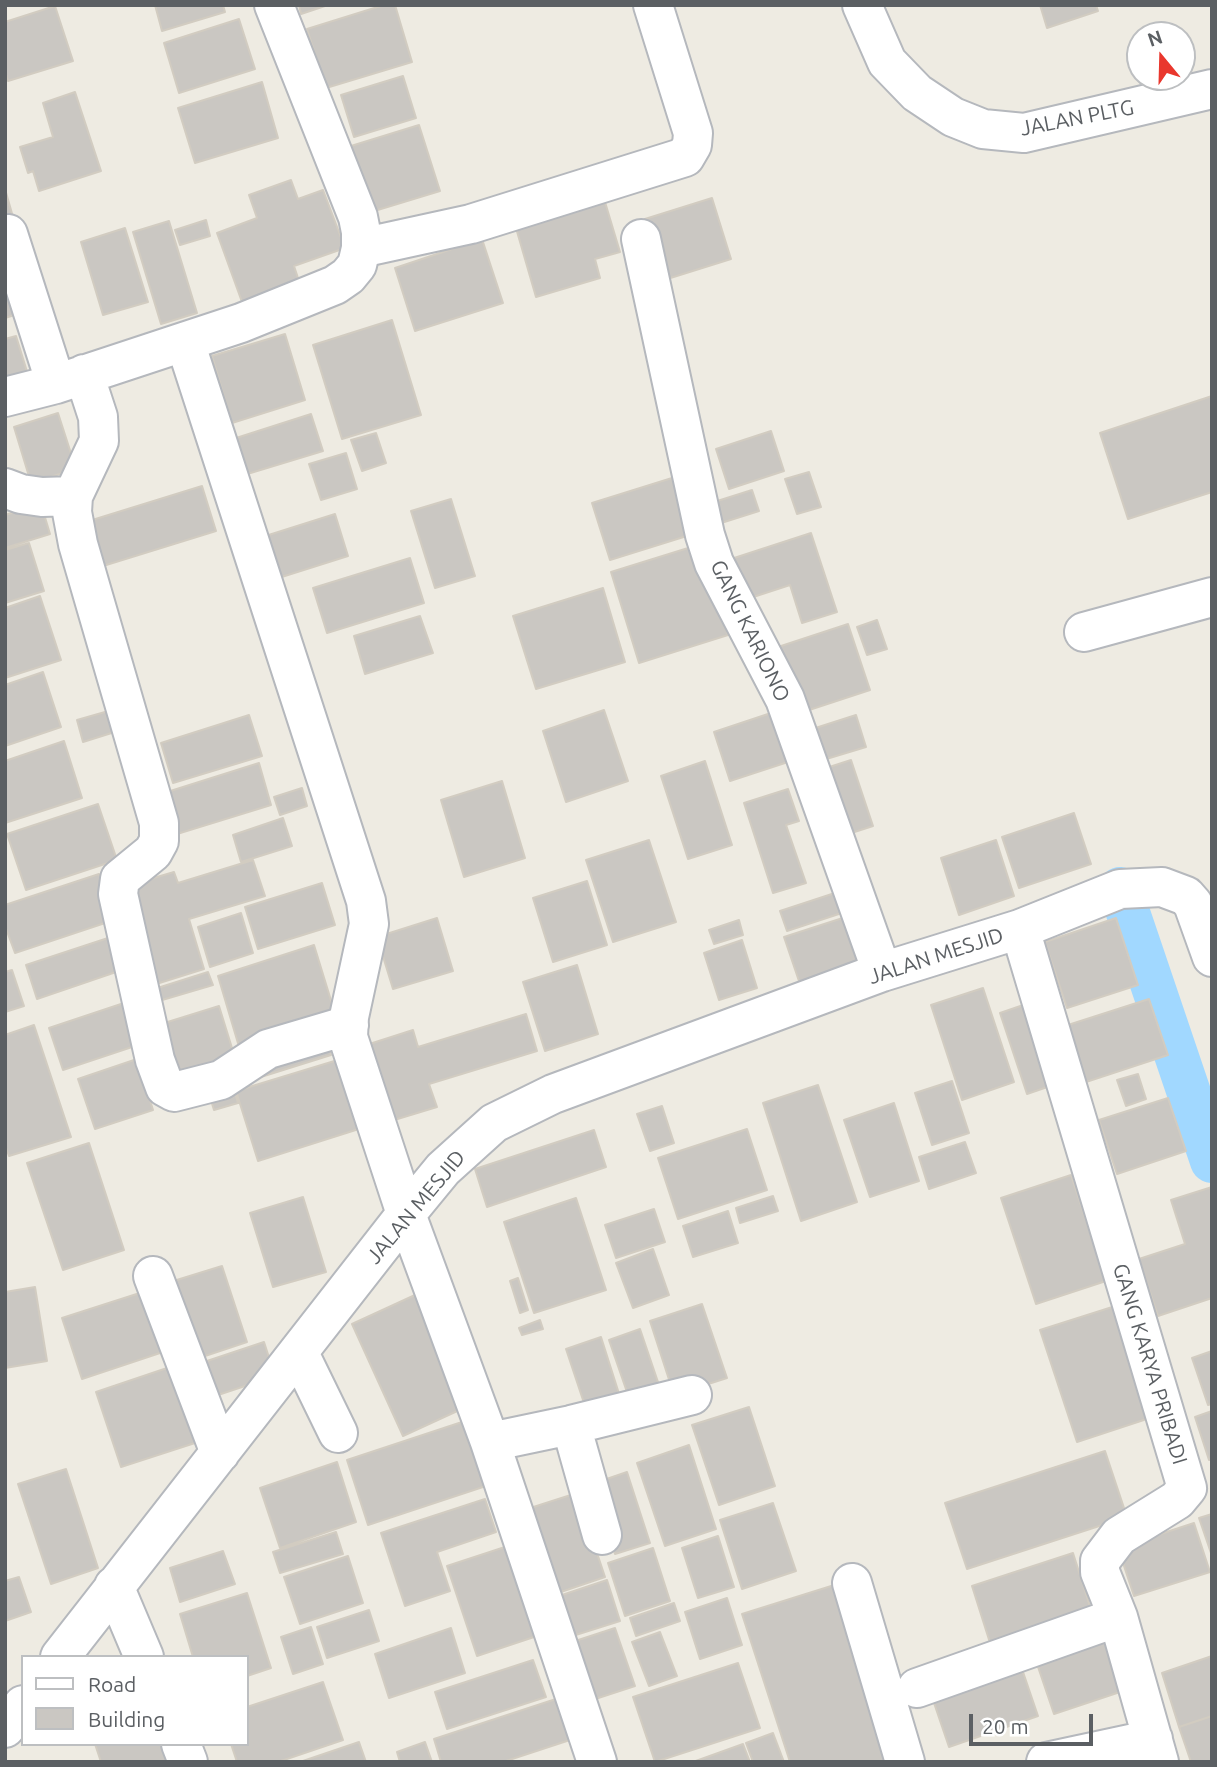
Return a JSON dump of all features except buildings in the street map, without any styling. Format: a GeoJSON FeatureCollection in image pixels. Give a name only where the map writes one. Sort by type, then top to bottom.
{"type":"FeatureCollection","features":[{"type":"Feature","properties":{"kind":"street"},"geometry":{"type":"LineString","coordinates":[[5,397],[70,379],[241,323],[335,285],[357,265],[361,248],[358,217],[274,5]]}},
{"type":"Feature","properties":{"kind":"street"},"geometry":{"type":"LineString","coordinates":[[361,248],[471,224],[685,157],[692,145],[693,133],[653,5]]}},
{"type":"Feature","properties":{"kind":"street","name":"JALAN PLTG"},"geometry":{"type":"LineString","coordinates":[[864,11],[887,62],[916,93],[953,117],[984,129],[1024,133],[1212,89]]}},
{"type":"Feature","properties":{"kind":"street"},"geometry":{"type":"LineString","coordinates":[[8,234],[70,379],[98,418],[99,441],[96,453],[73,496],[72,512],[78,544],[159,823],[157,846],[120,879],[118,894],[155,1060],[165,1087],[174,1092],[221,1080],[268,1049],[349,1025]]}},
{"type":"Feature","properties":{"kind":"street","name":"GANG KARIONO"},"geometry":{"type":"LineString","coordinates":[[640,239],[705,535],[714,563],[785,699],[882,972]]}},
{"type":"Feature","properties":{"kind":"street"},"geometry":{"type":"LineString","coordinates":[[186,342],[366,901],[369,924],[348,1037],[406,1214],[490,1442],[597,1762]]}},
{"type":"Feature","properties":{"kind":"street"},"geometry":{"type":"LineString","coordinates":[[5,488],[42,497],[73,496]]}},
{"type":"Feature","properties":{"kind":"street"},"geometry":{"type":"LineString","coordinates":[[1084,632],[1212,597]]}},
{"type":"Feature","properties":{"kind":"street","name":"JALAN MESJID"},"geometry":{"type":"LineString","coordinates":[[62,1655],[406,1214],[467,1145],[494,1123],[553,1094],[882,972],[1020,929],[1120,889],[1162,887],[1186,896],[1193,904],[1212,957]]}},
{"type":"Feature","properties":{"kind":"street","name":"GANG KARYA PRIBADI"},"geometry":{"type":"LineString","coordinates":[[1020,929],[1187,1488],[1177,1500],[1119,1536],[1100,1561],[1100,1572],[1118,1617],[1156,1750]]}},
{"type":"Feature","properties":{"kind":"street"},"geometry":{"type":"LineString","coordinates":[[153,1276],[220,1453]]}},
{"type":"Feature","properties":{"kind":"street"},"geometry":{"type":"LineString","coordinates":[[299,1353],[338,1433]]}},
{"type":"Feature","properties":{"kind":"street"},"geometry":{"type":"LineString","coordinates":[[490,1442],[692,1395]]}},
{"type":"Feature","properties":{"kind":"street"},"geometry":{"type":"LineString","coordinates":[[571,1425],[602,1535]]}},
{"type":"Feature","properties":{"kind":"street"},"geometry":{"type":"LineString","coordinates":[[852,1583],[905,1762]]}},
{"type":"Feature","properties":{"kind":"street"},"geometry":{"type":"LineString","coordinates":[[114,1586],[143,1655]]}},
{"type":"Feature","properties":{"kind":"street"},"geometry":{"type":"LineString","coordinates":[[916,1688],[1118,1617]]}},
{"type":"Feature","properties":{"kind":"street"},"geometry":{"type":"LineString","coordinates":[[5,1728],[21,1708]]}},
{"type":"Feature","properties":{"kind":"street"},"geometry":{"type":"LineString","coordinates":[[1046,1762],[1156,1750]]}},
{"type":"Feature","properties":{"kind":"waterway"},"geometry":{"type":"LineString","coordinates":[[1120,889],[1212,1161]]}}]}
